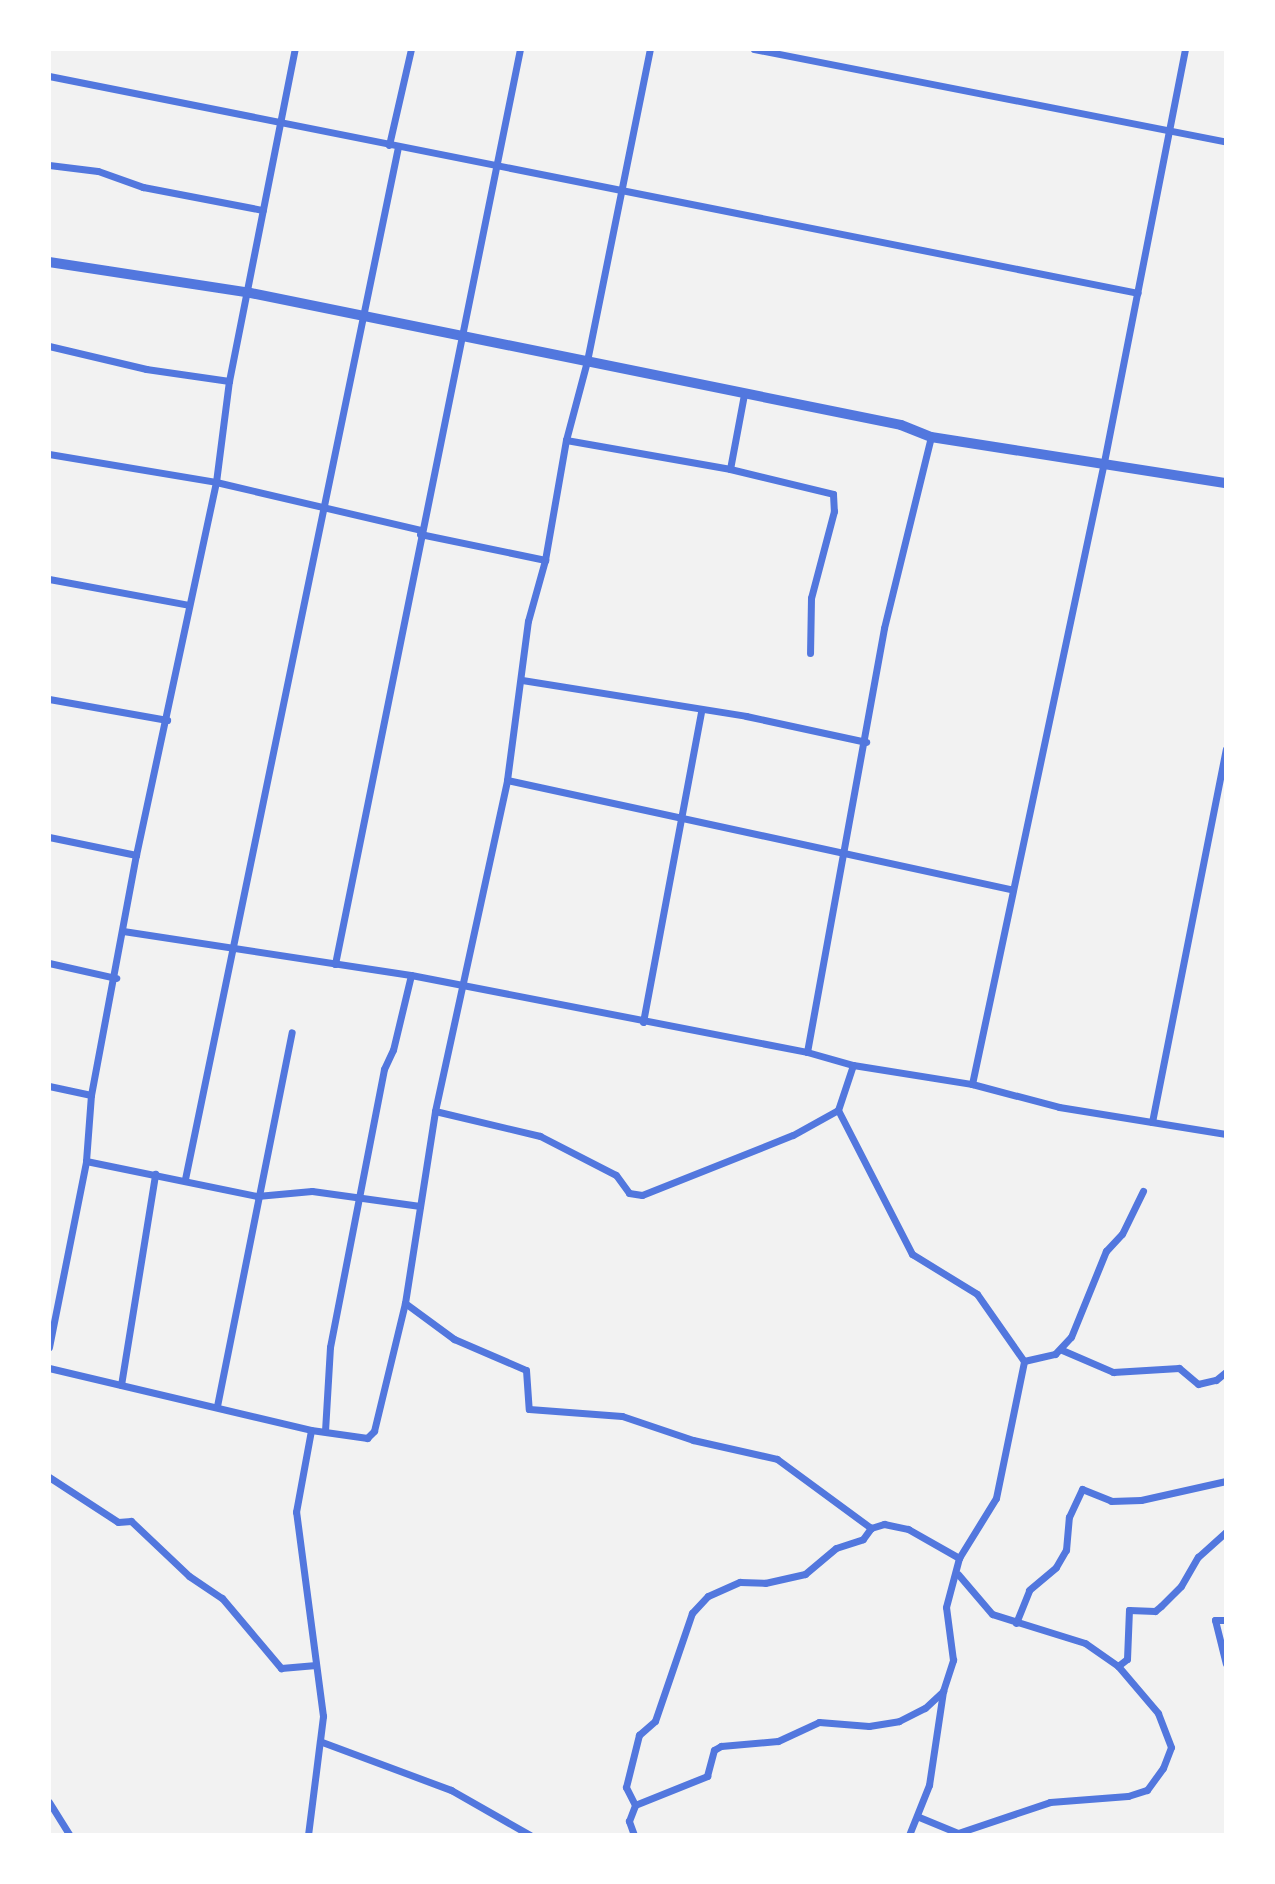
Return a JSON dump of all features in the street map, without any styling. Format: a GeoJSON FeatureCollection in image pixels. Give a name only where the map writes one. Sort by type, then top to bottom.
{"type":"FeatureCollection","features":[{"type":"Feature","properties":{"kind":"street"},"geometry":{"type":"LineString","coordinates":[[49,1347],[86,1161],[91,1095],[116,978],[136,855],[216,482],[229,381],[295,49]]}},
{"type":"Feature","properties":{"kind":"street"},"geometry":{"type":"LineString","coordinates":[[389,145],[411,49]]}},
{"type":"Feature","properties":{"kind":"street"},"geometry":{"type":"LineString","coordinates":[[335,964],[420,532],[463,337],[520,49]]}},
{"type":"Feature","properties":{"kind":"street"},"geometry":{"type":"LineString","coordinates":[[49,1368],[311,1430],[367,1437],[374,1430],[405,1303],[435,1111],[507,780],[528,621],[545,560],[566,440],[587,361],[619,189],[650,49]]}},
{"type":"Feature","properties":{"kind":"street"},"geometry":{"type":"LineString","coordinates":[[754,49],[1226,142]]}},
{"type":"Feature","properties":{"kind":"street"},"geometry":{"type":"LineString","coordinates":[[972,1084],[1010,889],[1104,462],[1185,49]]}},
{"type":"Feature","properties":{"kind":"street"},"geometry":{"type":"LineString","coordinates":[[49,76],[1138,293]]}},
{"type":"Feature","properties":{"kind":"street"},"geometry":{"type":"LineString","coordinates":[[186,1179],[321,507],[398,147]]}},
{"type":"Feature","properties":{"kind":"street"},"geometry":{"type":"LineString","coordinates":[[49,165],[98,171],[143,187],[263,210]]}},
{"type":"Feature","properties":{"kind":"street"},"geometry":{"type":"LineString","coordinates":[[49,262],[246,292],[901,425],[931,437],[1226,483]]}},
{"type":"Feature","properties":{"kind":"street"},"geometry":{"type":"LineString","coordinates":[[49,346],[146,369],[229,381]]}},
{"type":"Feature","properties":{"kind":"street"},"geometry":{"type":"LineString","coordinates":[[730,469],[744,394]]}},
{"type":"Feature","properties":{"kind":"street"},"geometry":{"type":"LineString","coordinates":[[807,1052],[866,742],[884,628],[931,437]]}},
{"type":"Feature","properties":{"kind":"street"},"geometry":{"type":"LineString","coordinates":[[566,440],[730,469],[833,494],[834,511],[811,597],[810,653]]}},
{"type":"Feature","properties":{"kind":"street"},"geometry":{"type":"LineString","coordinates":[[49,454],[216,482],[545,560]]}},
{"type":"Feature","properties":{"kind":"street"},"geometry":{"type":"LineString","coordinates":[[49,579],[189,605]]}},
{"type":"Feature","properties":{"kind":"street"},"geometry":{"type":"LineString","coordinates":[[522,680],[701,712],[747,716],[866,742]]}},
{"type":"Feature","properties":{"kind":"street"},"geometry":{"type":"LineString","coordinates":[[49,698],[167,720]]}},
{"type":"Feature","properties":{"kind":"street"},"geometry":{"type":"LineString","coordinates":[[643,1022],[701,712]]}},
{"type":"Feature","properties":{"kind":"street"},"geometry":{"type":"LineString","coordinates":[[1152,1122],[1226,748]]}},
{"type":"Feature","properties":{"kind":"street"},"geometry":{"type":"LineString","coordinates":[[507,780],[1010,889]]}},
{"type":"Feature","properties":{"kind":"street"},"geometry":{"type":"LineString","coordinates":[[49,837],[136,855]]}},
{"type":"Feature","properties":{"kind":"street"},"geometry":{"type":"LineString","coordinates":[[123,931],[232,951],[411,975],[463,988],[807,1052],[853,1065],[972,1084],[1059,1107],[1226,1134]]}},
{"type":"Feature","properties":{"kind":"street"},"geometry":{"type":"LineString","coordinates":[[49,963],[116,978]]}},
{"type":"Feature","properties":{"kind":"street"},"geometry":{"type":"LineString","coordinates":[[325,1431],[330,1347],[361,1201],[384,1069],[393,1050],[411,975]]}},
{"type":"Feature","properties":{"kind":"street"},"geometry":{"type":"LineString","coordinates":[[217,1406],[292,1032]]}},
{"type":"Feature","properties":{"kind":"street"},"geometry":{"type":"LineString","coordinates":[[435,1111],[540,1136],[616,1175],[629,1194],[642,1195],[793,1135],[838,1110],[853,1065]]}},
{"type":"Feature","properties":{"kind":"street"},"geometry":{"type":"LineString","coordinates":[[49,1086],[91,1095]]}},
{"type":"Feature","properties":{"kind":"street"},"geometry":{"type":"LineString","coordinates":[[838,1110],[912,1254],[977,1294],[1024,1361],[996,1498],[959,1558],[958,1574],[946,1607],[953,1660],[943,1690],[929,1785],[919,1817],[909,1835]]}},
{"type":"Feature","properties":{"kind":"street"},"geometry":{"type":"LineString","coordinates":[[86,1161],[186,1179],[257,1196],[312,1191],[361,1201],[420,1206]]}},
{"type":"Feature","properties":{"kind":"street"},"geometry":{"type":"LineString","coordinates":[[121,1385],[155,1174]]}},
{"type":"Feature","properties":{"kind":"street"},"geometry":{"type":"LineString","coordinates":[[1024,1361],[1044,1359],[1062,1350],[1106,1251],[1122,1234],[1143,1191]]}},
{"type":"Feature","properties":{"kind":"street"},"geometry":{"type":"LineString","coordinates":[[405,1303],[454,1339],[526,1370],[529,1409],[622,1416],[704,1443],[777,1459],[871,1528]]}},
{"type":"Feature","properties":{"kind":"street"},"geometry":{"type":"LineString","coordinates":[[1062,1350],[1113,1373],[1179,1368],[1198,1384],[1216,1380],[1226,1372]]}},
{"type":"Feature","properties":{"kind":"street"},"geometry":{"type":"LineString","coordinates":[[308,1835],[322,1742],[316,1665],[296,1512],[311,1430]]}},
{"type":"Feature","properties":{"kind":"street"},"geometry":{"type":"LineString","coordinates":[[49,1477],[118,1522],[131,1521],[189,1576],[222,1598],[281,1668],[316,1665]]}},
{"type":"Feature","properties":{"kind":"street"},"geometry":{"type":"LineString","coordinates":[[1016,1623],[1029,1590],[1056,1567],[1066,1550],[1069,1517],[1082,1489],[1111,1501],[1142,1500],[1226,1481]]}},
{"type":"Feature","properties":{"kind":"street"},"geometry":{"type":"LineString","coordinates":[[634,1835],[629,1821],[635,1805],[626,1787],[639,1735],[655,1721],[692,1613],[708,1596],[740,1582],[765,1583],[805,1574],[836,1548],[863,1539],[871,1528],[884,1524],[908,1529],[959,1558]]}},
{"type":"Feature","properties":{"kind":"street"},"geometry":{"type":"LineString","coordinates":[[1118,1666],[1128,1659],[1129,1610],[1155,1611],[1181,1586],[1198,1557],[1226,1532]]}},
{"type":"Feature","properties":{"kind":"street"},"geometry":{"type":"LineString","coordinates":[[919,1817],[958,1833],[1050,1802],[1101,1801],[1147,1790],[1168,1756],[1169,1735],[1157,1713],[1118,1666],[1085,1643],[1016,1623],[987,1610],[975,1600],[970,1584],[958,1574]]}},
{"type":"Feature","properties":{"kind":"street"},"geometry":{"type":"LineString","coordinates":[[1226,1620],[1215,1620],[1226,1664]]}},
{"type":"Feature","properties":{"kind":"street"},"geometry":{"type":"LineString","coordinates":[[635,1805],[707,1776],[714,1750],[721,1746],[778,1741],[819,1722],[869,1726],[899,1721],[925,1708],[943,1690]]}},
{"type":"Feature","properties":{"kind":"street"},"geometry":{"type":"LineString","coordinates":[[322,1742],[451,1790],[530,1835]]}},
{"type":"Feature","properties":{"kind":"street"},"geometry":{"type":"LineString","coordinates":[[49,1802],[70,1835]]}}]}
